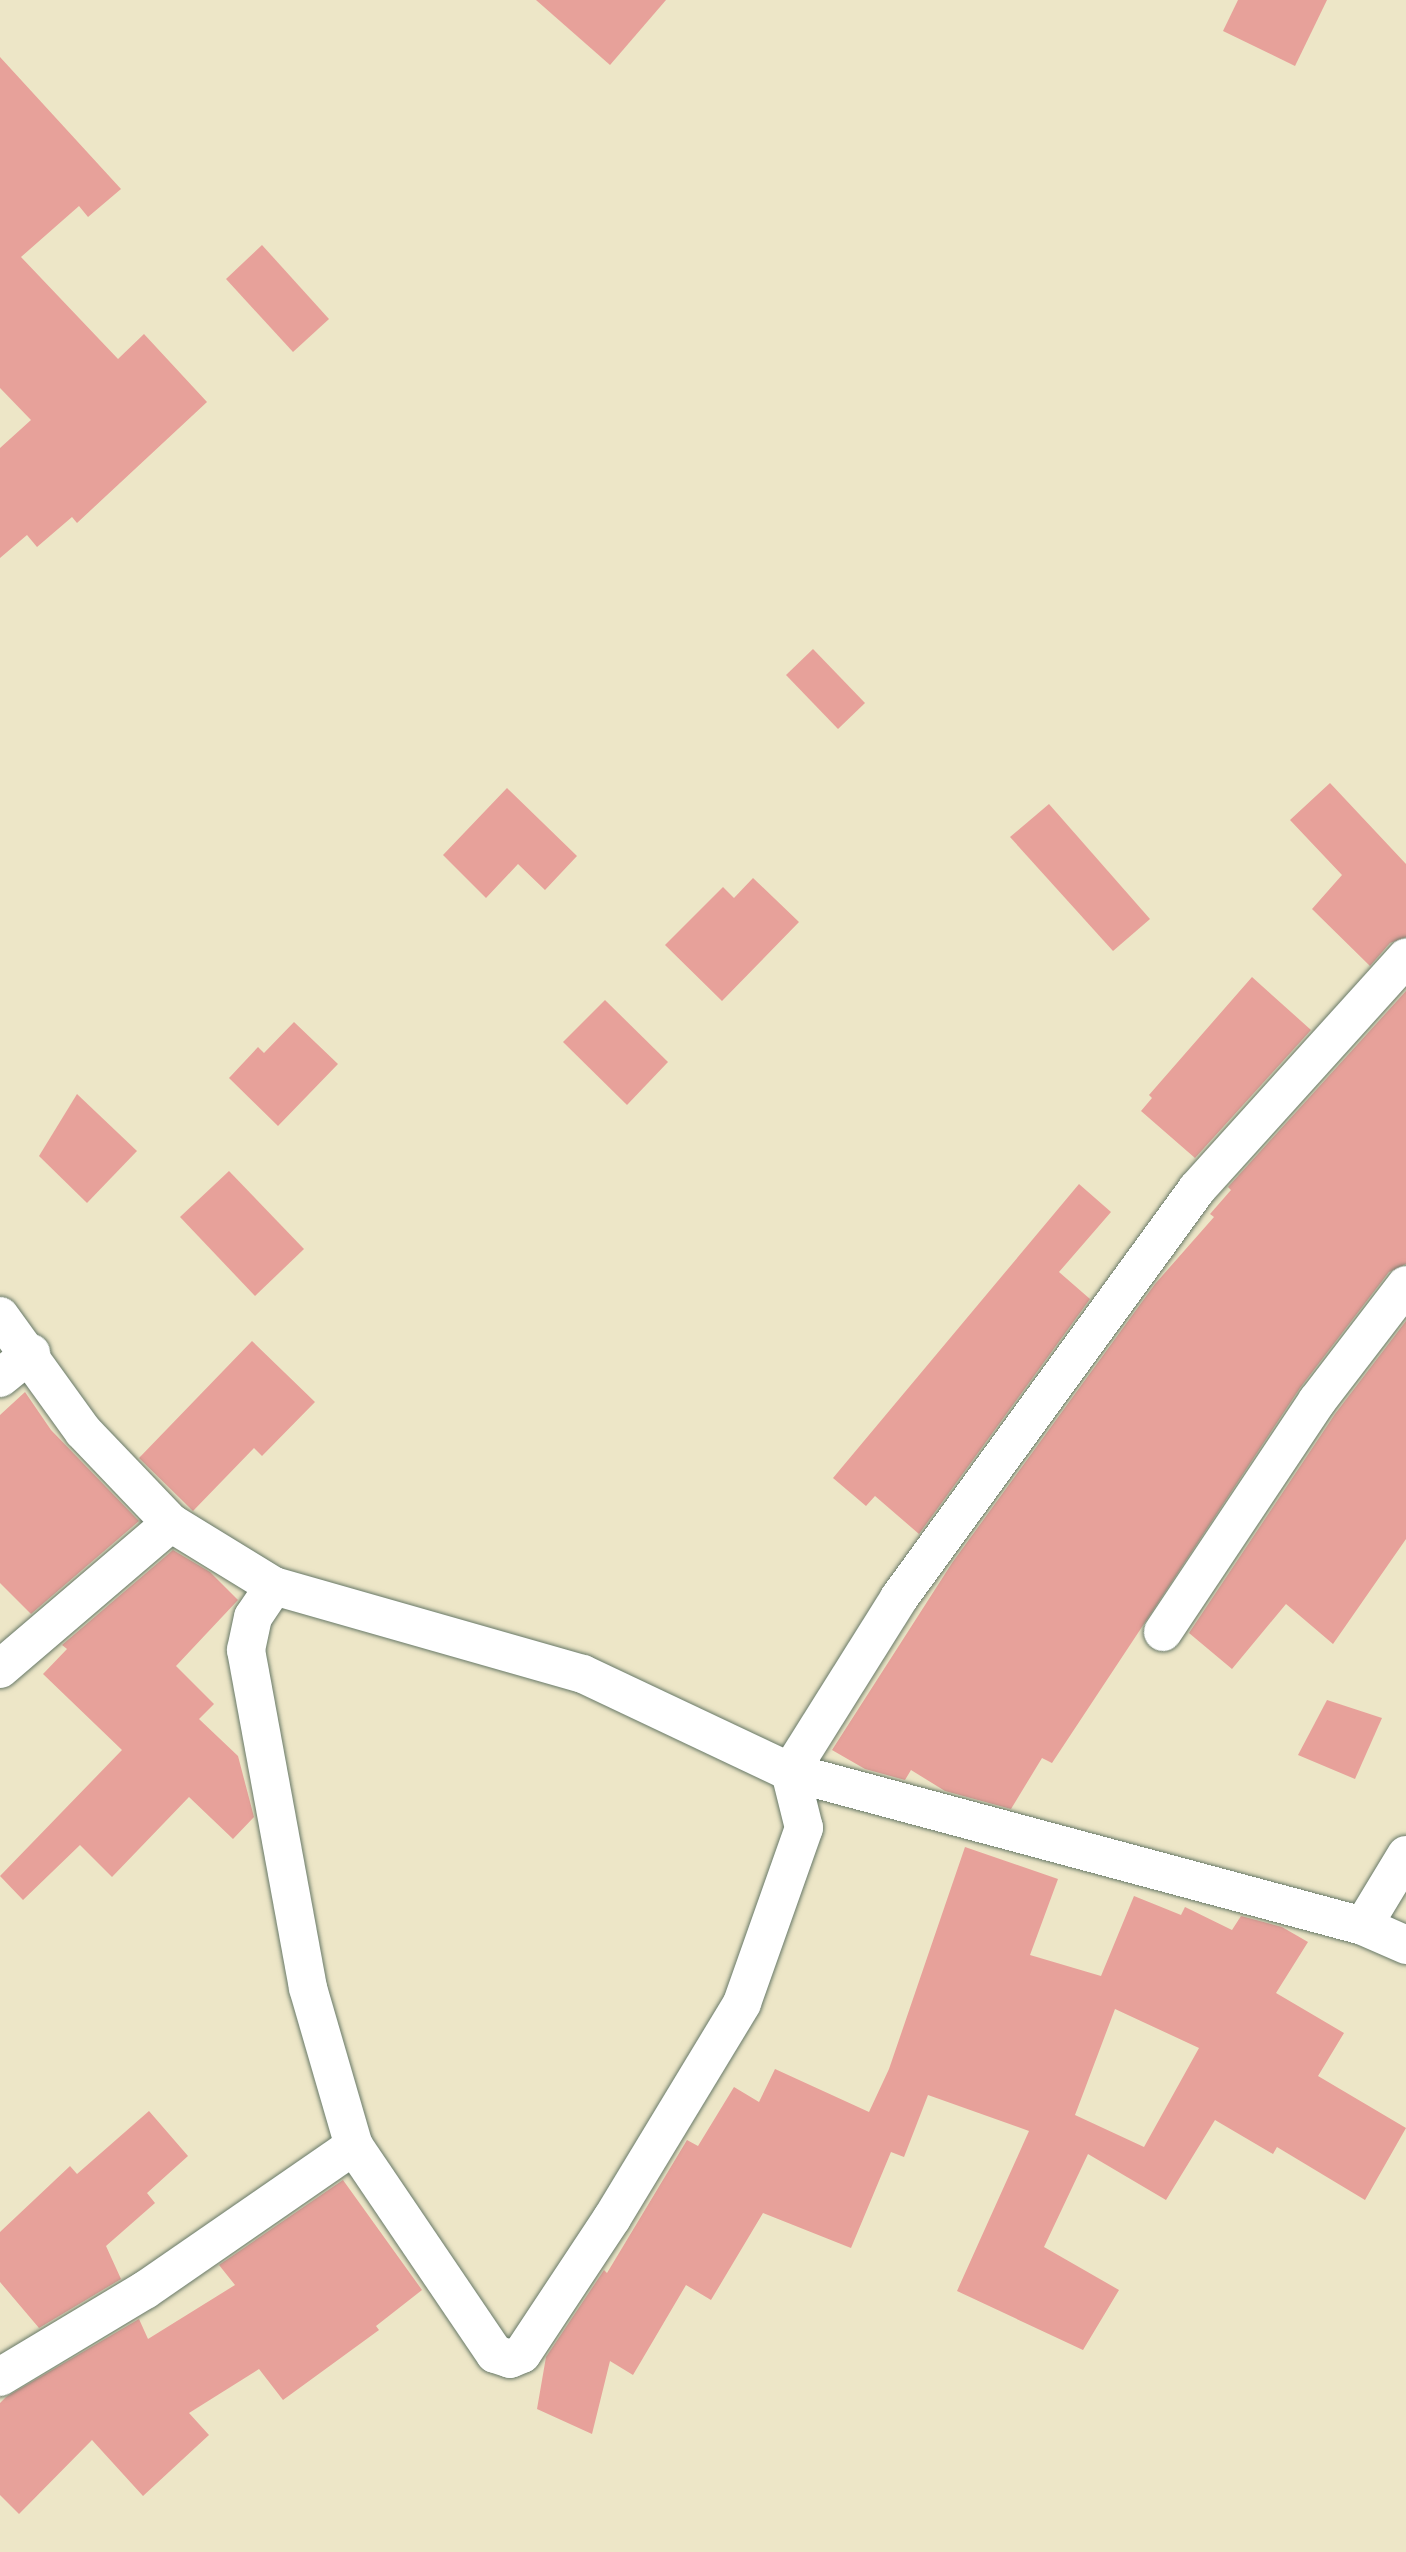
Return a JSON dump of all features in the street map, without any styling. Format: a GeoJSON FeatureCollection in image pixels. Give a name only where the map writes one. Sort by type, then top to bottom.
{"type":"FeatureCollection","features":[{"type":"Feature","properties":{"kind":"street"},"geometry":{"type":"LineString","coordinates":[[274,1586],[253,1617],[246,1650],[308,1988],[354,2146],[495,2354],[510,2359],[523,2354],[612,2218],[742,2003],[804,1828],[790,1772],[899,1598],[1197,1189],[1406,958]]}},
{"type":"Feature","properties":{"kind":"street"},"geometry":{"type":"LineString","coordinates":[[1163,1632],[1317,1401],[1406,1285]]}},
{"type":"Feature","properties":{"kind":"street"},"geometry":{"type":"LineString","coordinates":[[0,1316],[31,1353],[83,1432],[172,1523],[274,1586],[583,1674],[790,1772],[1363,1926],[1406,1945]]}},
{"type":"Feature","properties":{"kind":"street"},"geometry":{"type":"LineString","coordinates":[[0,1378],[31,1353]]}},
{"type":"Feature","properties":{"kind":"street"},"geometry":{"type":"LineString","coordinates":[[0,1669],[172,1523]]}},
{"type":"Feature","properties":{"kind":"street"},"geometry":{"type":"LineString","coordinates":[[1363,1926],[1406,1854]]}},
{"type":"Feature","properties":{"kind":"street"},"geometry":{"type":"LineString","coordinates":[[0,2376],[145,2290],[354,2146]]}},
{"type":"Feature","properties":{"kind":"building"},"geometry":{"type":"Polygon","coordinates":[[[536,0],[666,0],[610,65],[536,0]]]}},
{"type":"Feature","properties":{"kind":"building"},"geometry":{"type":"Polygon","coordinates":[[[1238,0],[1327,0],[1295,66],[1223,31],[1238,0]]]}},
{"type":"Feature","properties":{"kind":"building"},"geometry":{"type":"Polygon","coordinates":[[[0,57],[121,189],[88,217],[79,206],[21,257],[118,359],[144,334],[207,402],[77,523],[72,517],[37,547],[27,535],[0,558],[0,448],[31,420],[0,388],[0,57]]]}},
{"type":"Feature","properties":{"kind":"building"},"geometry":{"type":"Polygon","coordinates":[[[262,245],[329,319],[293,352],[226,279],[262,245]]]}},
{"type":"Feature","properties":{"kind":"building"},"geometry":{"type":"Polygon","coordinates":[[[813,649],[865,703],[838,729],[786,675],[813,649]]]}},
{"type":"Feature","properties":{"kind":"building"},"geometry":{"type":"Polygon","coordinates":[[[1330,783],[1406,864],[1406,937],[1390,943],[1370,966],[1312,909],[1342,875],[1290,820],[1330,783]]]}},
{"type":"Feature","properties":{"kind":"building"},"geometry":{"type":"Polygon","coordinates":[[[507,788],[577,856],[545,890],[518,864],[486,898],[443,855],[507,788]]]}},
{"type":"Feature","properties":{"kind":"building"},"geometry":{"type":"Polygon","coordinates":[[[1049,804],[1150,919],[1113,951],[1010,837],[1049,804]]]}},
{"type":"Feature","properties":{"kind":"building"},"geometry":{"type":"Polygon","coordinates":[[[753,878],[799,922],[722,1001],[665,945],[723,887],[734,898],[753,878]]]}},
{"type":"Feature","properties":{"kind":"building"},"geometry":{"type":"Polygon","coordinates":[[[1252,977],[1311,1030],[1195,1158],[1141,1111],[1152,1098],[1149,1095],[1252,977]]]}},
{"type":"Feature","properties":{"kind":"building"},"geometry":{"type":"Polygon","coordinates":[[[1406,991],[1406,1264],[1389,1272],[1300,1388],[1052,1763],[1042,1758],[1011,1809],[945,1791],[911,1770],[905,1780],[865,1769],[832,1750],[952,1563],[1155,1284],[1214,1217],[1210,1214],[1231,1190],[1228,1187],[1406,991]]]}},
{"type":"Feature","properties":{"kind":"building"},"geometry":{"type":"Polygon","coordinates":[[[605,1000],[668,1062],[627,1105],[563,1042],[605,1000]]]}},
{"type":"Feature","properties":{"kind":"building"},"geometry":{"type":"Polygon","coordinates":[[[294,1022],[338,1064],[278,1126],[229,1078],[258,1047],[264,1053],[294,1022]]]}},
{"type":"Feature","properties":{"kind":"building"},"geometry":{"type":"Polygon","coordinates":[[[77,1094],[137,1151],[87,1203],[39,1156],[77,1094]]]}},
{"type":"Feature","properties":{"kind":"building"},"geometry":{"type":"Polygon","coordinates":[[[229,1171],[304,1249],[255,1296],[180,1217],[229,1171]]]}},
{"type":"Feature","properties":{"kind":"building"},"geometry":{"type":"Polygon","coordinates":[[[1079,1184],[1111,1212],[1059,1272],[1090,1299],[919,1534],[875,1496],[866,1506],[833,1478],[1079,1184]]]}},
{"type":"Feature","properties":{"kind":"building"},"geometry":{"type":"Polygon","coordinates":[[[1406,1321],[1406,1539],[1333,1644],[1286,1604],[1232,1669],[1189,1633],[1335,1414],[1406,1321]]]}},
{"type":"Feature","properties":{"kind":"building"},"geometry":{"type":"Polygon","coordinates":[[[252,1341],[315,1402],[262,1456],[254,1448],[193,1511],[139,1458],[252,1341]]]}},
{"type":"Feature","properties":{"kind":"building"},"geometry":{"type":"Polygon","coordinates":[[[25,1392],[51,1430],[139,1521],[31,1614],[0,1583],[0,1415],[25,1392]]]}},
{"type":"Feature","properties":{"kind":"building"},"geometry":{"type":"Polygon","coordinates":[[[173,1550],[210,1572],[238,1600],[176,1666],[214,1704],[199,1719],[238,1756],[254,1817],[233,1839],[189,1797],[112,1877],[80,1845],[23,1900],[0,1876],[122,1750],[43,1674],[67,1649],[62,1645],[173,1550]]]}},
{"type":"Feature","properties":{"kind":"building"},"geometry":{"type":"Polygon","coordinates":[[[1327,1700],[1382,1718],[1355,1779],[1298,1755],[1327,1700]]]}},
{"type":"Feature","properties":{"kind":"building"},"geometry":{"type":"Polygon","coordinates":[[[965,1847],[1058,1879],[1030,1955],[1101,1976],[1134,1896],[1181,1915],[1185,1907],[1232,1930],[1241,1916],[1282,1927],[1308,1942],[1276,1993],[1344,2033],[1318,2076],[1406,2128],[1365,2200],[1277,2147],[1273,2154],[1215,2120],[1166,2200],[1088,2154],[1044,2247],[1119,2290],[1083,2350],[957,2291],[1029,2131],[928,2095],[904,2157],[891,2152],[851,2248],[763,2213],[711,2300],[686,2285],[633,2375],[610,2361],[592,2434],[537,2409],[546,2357],[604,2270],[607,2273],[687,2140],[698,2146],[734,2087],[759,2102],[775,2069],[869,2112],[889,2069],[965,1847]],[[1115,2009],[1075,2115],[1144,2147],[1199,2048],[1115,2009]]]}},
{"type":"Feature","properties":{"kind":"building"},"geometry":{"type":"Polygon","coordinates":[[[149,2111],[188,2156],[147,2193],[155,2203],[106,2246],[121,2279],[39,2328],[0,2282],[0,2232],[70,2166],[77,2174],[149,2111]]]}},
{"type":"Feature","properties":{"kind":"building"},"geometry":{"type":"Polygon","coordinates":[[[343,2180],[422,2290],[376,2326],[379,2330],[283,2400],[259,2369],[189,2413],[209,2435],[143,2496],[92,2440],[19,2514],[0,2495],[0,2403],[6,2397],[139,2319],[148,2339],[235,2285],[219,2265],[343,2180]]]}}]}
